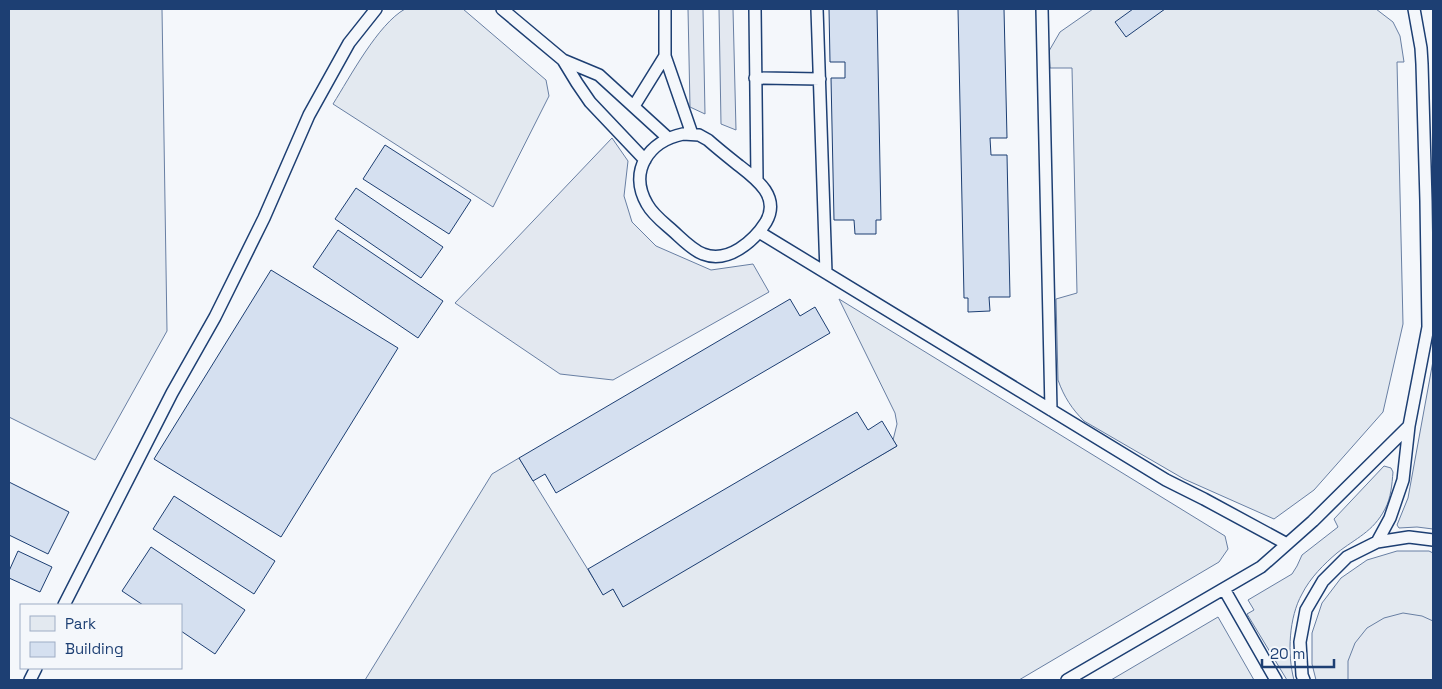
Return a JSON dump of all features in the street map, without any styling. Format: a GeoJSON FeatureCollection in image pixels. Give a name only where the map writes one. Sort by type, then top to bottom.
{"type":"FeatureCollection","features":[{"type":"Feature","properties":{"kind":"lane"},"geometry":{"type":"LineString","coordinates":[[65,604],[172,393],[215,317],[264,218],[309,115],[349,44],[376,9]]}},
{"type":"Feature","properties":{"kind":"lane"},"geometry":{"type":"LineString","coordinates":[[502,9],[563,60],[599,76],[668,138]]}},
{"type":"Feature","properties":{"kind":"lane"},"geometry":{"type":"LineString","coordinates":[[665,9],[665,56],[692,134]]}},
{"type":"Feature","properties":{"kind":"lane"},"geometry":{"type":"LineString","coordinates":[[755,9],[757,180]]}},
{"type":"Feature","properties":{"kind":"lane"},"geometry":{"type":"LineString","coordinates":[[817,9],[826,273]]}},
{"type":"Feature","properties":{"kind":"lane"},"geometry":{"type":"LineString","coordinates":[[1042,9],[1051,410]]}},
{"type":"Feature","properties":{"kind":"lane"},"geometry":{"type":"LineString","coordinates":[[1377,542],[1390,518],[1403,480],[1408,426],[1431,318],[1430,201],[1421,48],[1414,9]]}},
{"type":"Feature","properties":{"kind":"lane"},"geometry":{"type":"LineString","coordinates":[[634,106],[665,56]]}},
{"type":"Feature","properties":{"kind":"lane"},"geometry":{"type":"LineString","coordinates":[[563,60],[590,102],[645,160]]}},
{"type":"Feature","properties":{"kind":"lane"},"geometry":{"type":"LineString","coordinates":[[756,78],[820,79]]}},
{"type":"Feature","properties":{"kind":"lane"},"geometry":{"type":"LineString","coordinates":[[692,134],[699,135],[708,140],[757,180],[768,195],[770,204],[767,220],[759,232],[742,247],[731,253],[710,256],[696,250],[655,215],[647,205],[641,192],[639,178],[641,168],[654,149],[668,138],[692,134]]}},
{"type":"Feature","properties":{"kind":"lane"},"geometry":{"type":"LineString","coordinates":[[759,232],[1166,480],[1287,544]]}},
{"type":"Feature","properties":{"kind":"lane"},"geometry":{"type":"LineString","coordinates":[[1068,680],[1261,567],[1324,511],[1408,426]]}},
{"type":"Feature","properties":{"kind":"lane"},"geometry":{"type":"LineString","coordinates":[[1304,680],[1302,676],[1300,642],[1306,610],[1323,580],[1347,557],[1377,542],[1408,537],[1433,540]]}},
{"type":"Feature","properties":{"kind":"lane"},"geometry":{"type":"LineString","coordinates":[[1224,589],[1276,680]]}},
{"type":"Feature","properties":{"kind":"green space"},"geometry":{"type":"Polygon","coordinates":[[[9,9],[162,9],[167,331],[95,460],[9,417],[9,9]]]}},
{"type":"Feature","properties":{"kind":"green space"},"geometry":{"type":"Polygon","coordinates":[[[405,9],[463,9],[546,80],[549,96],[493,207],[333,104],[375,39],[395,16],[405,9]]]}},
{"type":"Feature","properties":{"kind":"green space"},"geometry":{"type":"Polygon","coordinates":[[[1093,9],[1376,9],[1393,22],[1400,36],[1404,62],[1397,62],[1403,324],[1383,412],[1314,490],[1274,519],[1184,479],[1084,421],[1069,402],[1058,380],[1056,299],[1077,293],[1072,68],[1050,68],[1049,51],[1060,32],[1093,9]]]}},
{"type":"Feature","properties":{"kind":"green space"},"geometry":{"type":"Polygon","coordinates":[[[839,299],[1225,536],[1228,549],[1219,562],[1019,680],[365,680],[492,474],[519,458],[603,594],[613,589],[623,606],[897,446],[893,440],[897,424],[895,413],[839,299]]]}},
{"type":"Feature","properties":{"kind":"green space"},"geometry":{"type":"Polygon","coordinates":[[[1433,361],[1433,529],[1417,527],[1399,528],[1397,525],[1408,498],[1433,361]]]}},
{"type":"Feature","properties":{"kind":"green space"},"geometry":{"type":"Polygon","coordinates":[[[1384,466],[1391,468],[1393,472],[1389,500],[1380,517],[1370,529],[1337,553],[1322,567],[1309,582],[1302,594],[1294,613],[1290,636],[1290,659],[1294,680],[1287,680],[1247,614],[1254,610],[1248,600],[1292,574],[1302,555],[1338,527],[1334,519],[1384,466]]]}},
{"type":"Feature","properties":{"kind":"green space"},"geometry":{"type":"Polygon","coordinates":[[[1397,551],[1429,551],[1433,553],[1433,680],[1316,680],[1312,664],[1312,633],[1322,603],[1341,578],[1367,560],[1397,551]]]}},
{"type":"Feature","properties":{"kind":"green space"},"geometry":{"type":"Polygon","coordinates":[[[1218,617],[1254,680],[1111,680],[1218,617]]]}},
{"type":"Feature","properties":{"kind":"shaded area"},"geometry":{"type":"Polygon","coordinates":[[[688,9],[703,9],[705,114],[690,107],[688,9]]]}},
{"type":"Feature","properties":{"kind":"shaded area"},"geometry":{"type":"Polygon","coordinates":[[[719,9],[733,9],[736,130],[721,124],[719,9]]]}},
{"type":"Feature","properties":{"kind":"shaded area"},"geometry":{"type":"Polygon","coordinates":[[[612,138],[628,161],[624,196],[632,222],[656,246],[711,270],[753,264],[769,292],[613,380],[560,374],[455,303],[612,138]]]}},
{"type":"Feature","properties":{"kind":"shaded area"},"geometry":{"type":"Polygon","coordinates":[[[1403,613],[1422,616],[1433,621],[1433,680],[1348,680],[1348,661],[1355,643],[1367,628],[1384,618],[1403,613]]]}},
{"type":"Feature","properties":{"kind":"building"},"geometry":{"type":"Polygon","coordinates":[[[829,9],[877,9],[881,220],[876,220],[876,234],[855,234],[854,220],[834,220],[831,78],[845,78],[845,62],[830,62],[829,9]]]}},
{"type":"Feature","properties":{"kind":"building"},"geometry":{"type":"Polygon","coordinates":[[[958,9],[1004,9],[1007,138],[990,138],[991,155],[1007,155],[1010,297],[989,297],[990,311],[968,312],[968,298],[964,298],[958,9]]]}},
{"type":"Feature","properties":{"kind":"building"},"geometry":{"type":"Polygon","coordinates":[[[1133,9],[1165,9],[1126,37],[1115,22],[1133,9]]]}},
{"type":"Feature","properties":{"kind":"building"},"geometry":{"type":"Polygon","coordinates":[[[385,145],[471,200],[449,234],[363,179],[385,145]]]}},
{"type":"Feature","properties":{"kind":"building"},"geometry":{"type":"Polygon","coordinates":[[[356,188],[443,247],[421,278],[335,219],[356,188]]]}},
{"type":"Feature","properties":{"kind":"building"},"geometry":{"type":"Polygon","coordinates":[[[338,230],[443,301],[418,338],[313,267],[338,230]]]}},
{"type":"Feature","properties":{"kind":"building"},"geometry":{"type":"Polygon","coordinates":[[[271,270],[398,348],[281,537],[154,459],[271,270]]]}},
{"type":"Feature","properties":{"kind":"building"},"geometry":{"type":"Polygon","coordinates":[[[790,299],[800,316],[815,307],[830,333],[556,493],[545,474],[533,481],[519,458],[790,299]]]}},
{"type":"Feature","properties":{"kind":"building"},"geometry":{"type":"Polygon","coordinates":[[[857,412],[868,430],[882,421],[897,446],[623,607],[613,589],[603,595],[588,569],[857,412]]]}},
{"type":"Feature","properties":{"kind":"building"},"geometry":{"type":"Polygon","coordinates":[[[9,482],[69,512],[48,554],[9,535],[9,482]]]}},
{"type":"Feature","properties":{"kind":"building"},"geometry":{"type":"Polygon","coordinates":[[[174,496],[275,561],[254,594],[153,529],[174,496]]]}},
{"type":"Feature","properties":{"kind":"building"},"geometry":{"type":"Polygon","coordinates":[[[151,547],[245,610],[215,654],[182,632],[182,604],[142,604],[122,591],[151,547]]]}},
{"type":"Feature","properties":{"kind":"building"},"geometry":{"type":"Polygon","coordinates":[[[18,551],[52,567],[40,592],[9,578],[9,571],[18,551]]]}}]}
